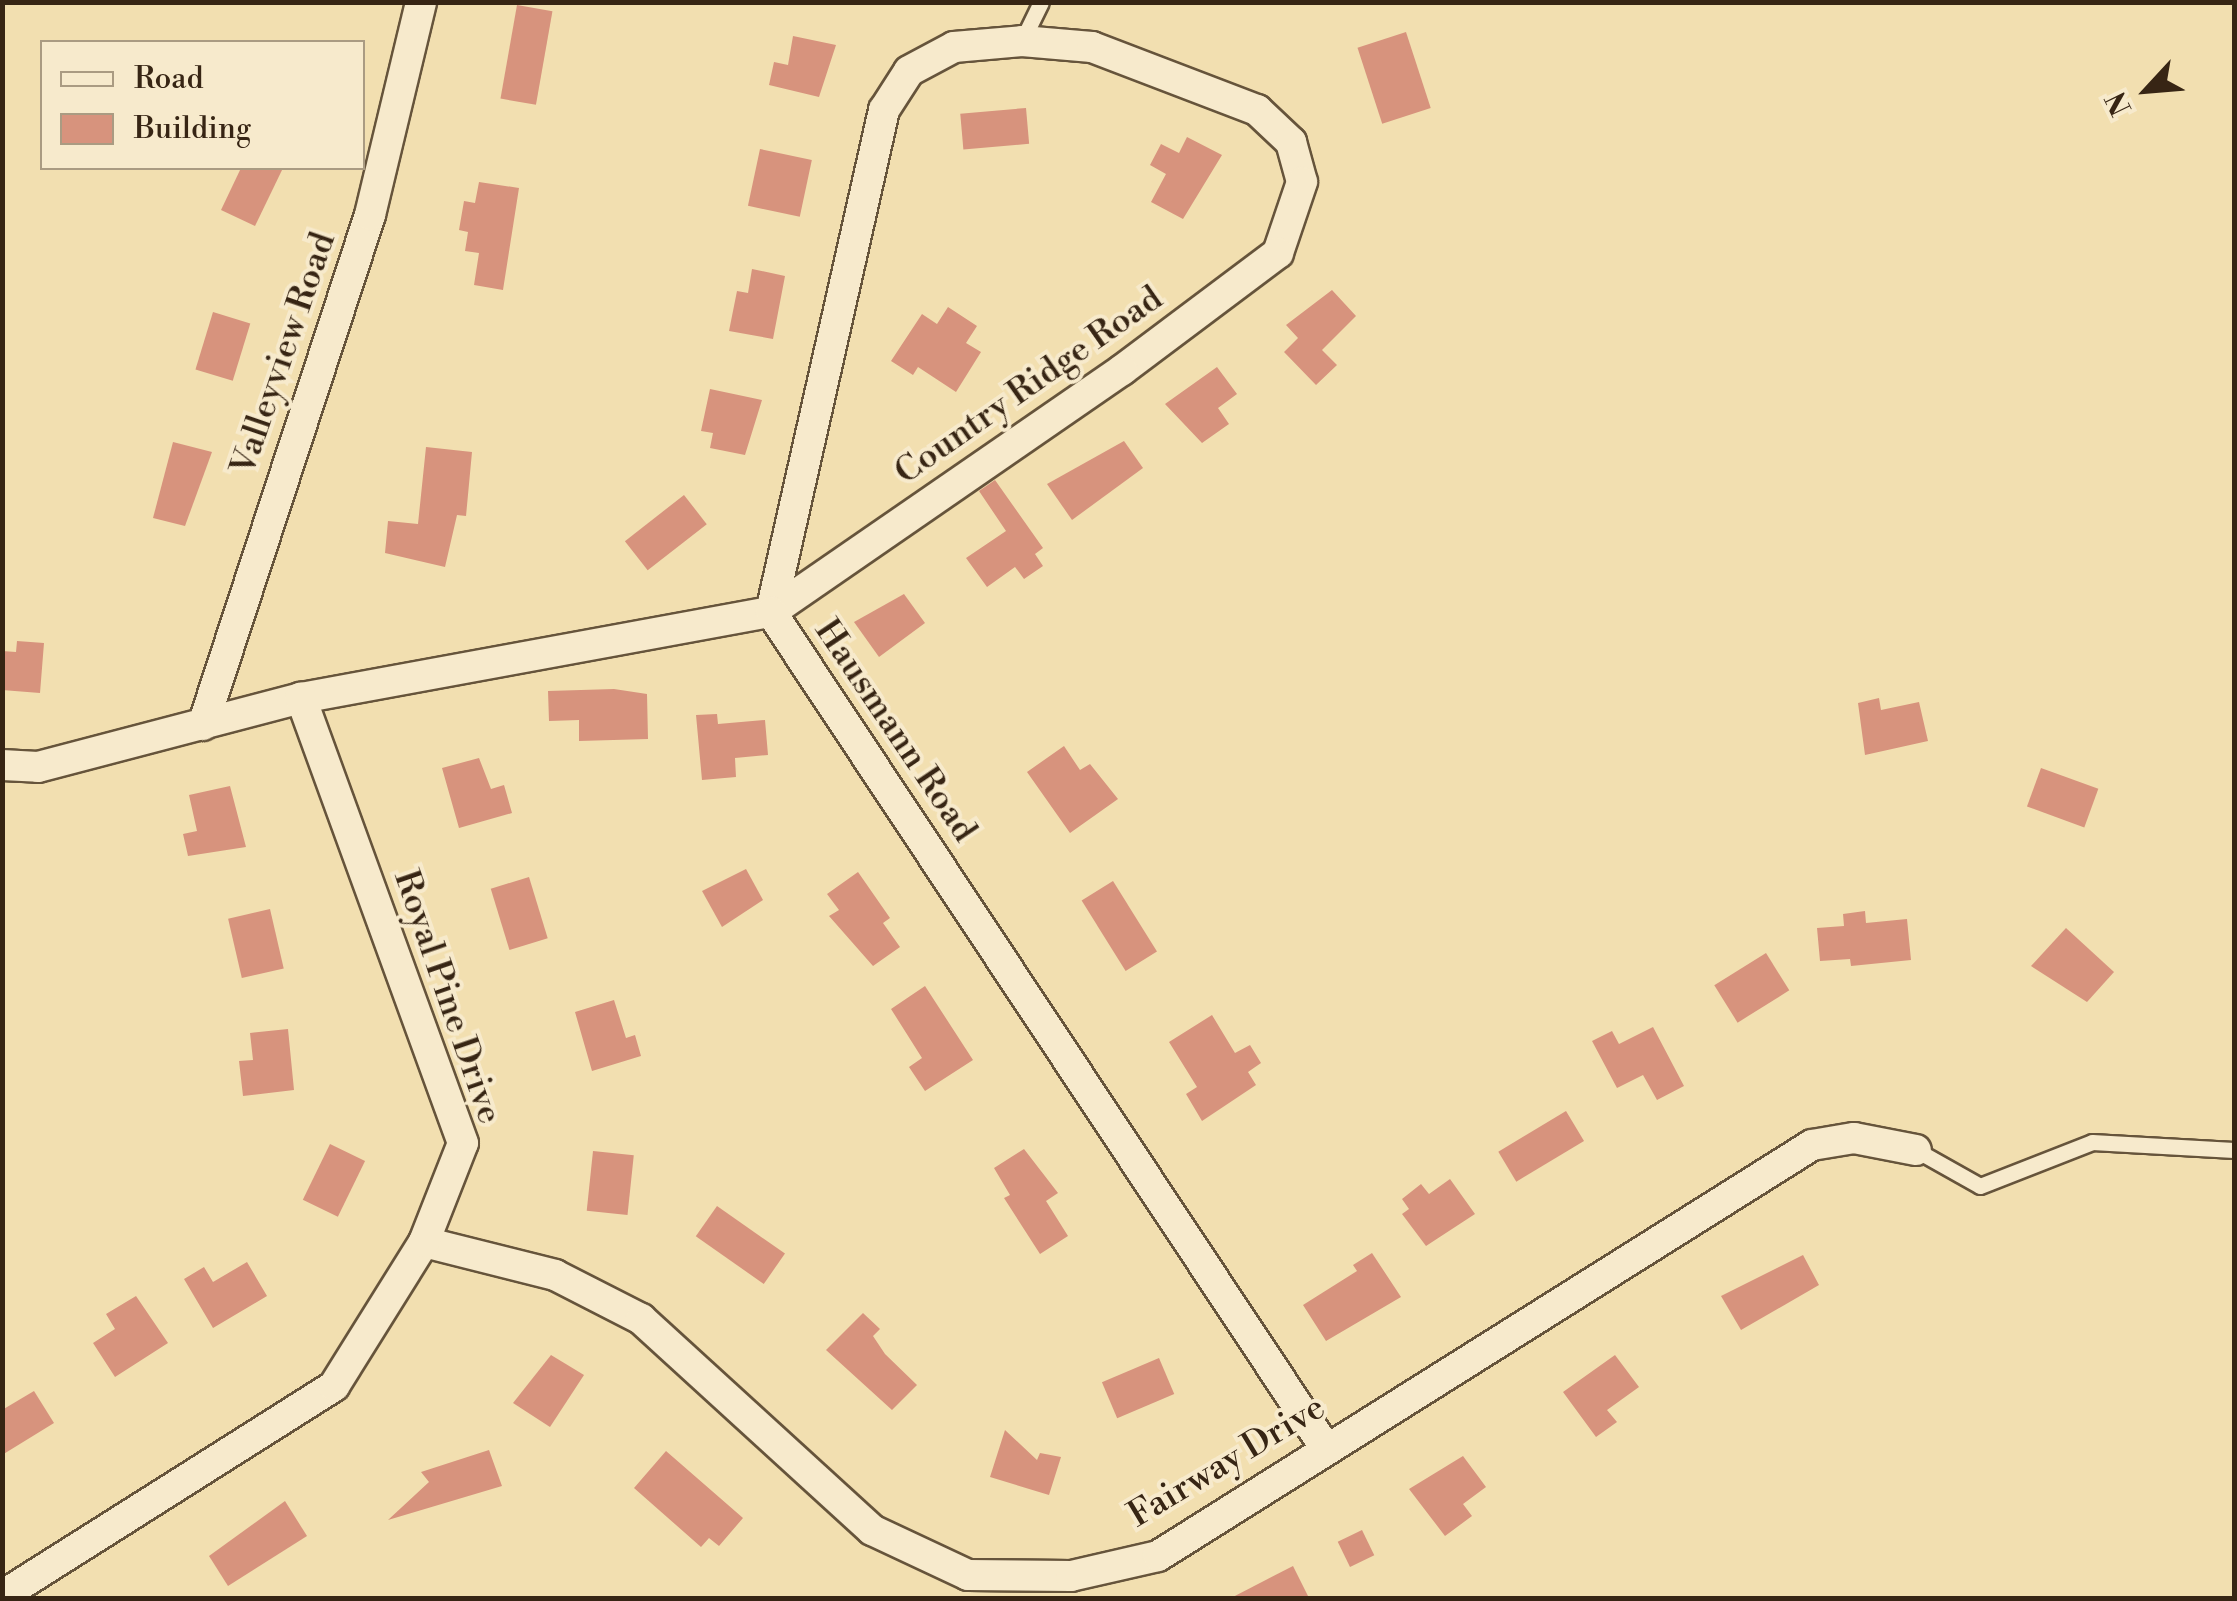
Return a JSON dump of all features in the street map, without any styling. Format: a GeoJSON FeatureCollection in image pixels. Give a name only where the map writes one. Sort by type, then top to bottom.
{"type":"FeatureCollection","features":[{"type":"Feature","properties":{"kind":"street","name":"Valleyview Road"},"geometry":{"type":"LineString","coordinates":[[203,725],[370,215],[421,2]]}},
{"type":"Feature","properties":{"kind":"street","name":"Country Ridge Road"},"geometry":{"type":"LineString","coordinates":[[1022,41],[1092,47],[1258,110],[1291,142],[1302,182],[1278,252],[1122,370],[771,612],[884,110],[909,70],[954,47],[1022,41]]}},
{"type":"Feature","properties":{"kind":"street","name":"Hausmann Road"},"geometry":{"type":"LineString","coordinates":[[2,765],[38,767],[302,698],[771,612],[1325,1447]]}},
{"type":"Feature","properties":{"kind":"street","name":"Royal Pine Drive"},"geometry":{"type":"LineString","coordinates":[[2,1596],[334,1386],[424,1242],[463,1144],[302,698]]}},
{"type":"Feature","properties":{"kind":"street","name":"Fairway Drive"},"geometry":{"type":"LineString","coordinates":[[424,1242],[554,1275],[641,1318],[872,1530],[968,1575],[1071,1576],[1158,1556],[1325,1447],[1812,1144],[1854,1138],[1916,1150]]}},
{"type":"Feature","properties":{"kind":"lane"},"geometry":{"type":"LineString","coordinates":[[1022,41],[1041,2]]}},
{"type":"Feature","properties":{"kind":"lane"},"geometry":{"type":"LineString","coordinates":[[1916,1150],[1980,1186],[2092,1142],[2234,1150]]}},
{"type":"Feature","properties":{"kind":"building"},"geometry":{"type":"Polygon","coordinates":[[[517,5],[552,11],[536,105],[501,99],[517,5]]]}},
{"type":"Feature","properties":{"kind":"building"},"geometry":{"type":"Polygon","coordinates":[[[1406,32],[1431,108],[1382,124],[1357,48],[1406,32]]]}},
{"type":"Feature","properties":{"kind":"building"},"geometry":{"type":"Polygon","coordinates":[[[793,36],[836,45],[819,97],[769,85],[774,62],[788,65],[793,36]]]}},
{"type":"Feature","properties":{"kind":"building"},"geometry":{"type":"Polygon","coordinates":[[[1026,108],[1029,144],[963,150],[960,114],[1026,108]]]}},
{"type":"Feature","properties":{"kind":"building"},"geometry":{"type":"Polygon","coordinates":[[[1187,137],[1222,155],[1183,219],[1151,202],[1166,174],[1150,165],[1161,144],[1179,153],[1187,137]]]}},
{"type":"Feature","properties":{"kind":"building"},"geometry":{"type":"Polygon","coordinates":[[[760,149],[812,160],[800,217],[748,206],[760,149]]]}},
{"type":"Feature","properties":{"kind":"building"},"geometry":{"type":"Polygon","coordinates":[[[240,170],[282,170],[255,226],[221,210],[240,170]]]}},
{"type":"Feature","properties":{"kind":"building"},"geometry":{"type":"Polygon","coordinates":[[[479,182],[519,188],[503,290],[474,285],[479,253],[465,251],[468,232],[459,230],[464,201],[475,203],[479,182]]]}},
{"type":"Feature","properties":{"kind":"building"},"geometry":{"type":"Polygon","coordinates":[[[752,269],[785,276],[773,339],[729,331],[737,291],[748,293],[752,269]]]}},
{"type":"Feature","properties":{"kind":"building"},"geometry":{"type":"Polygon","coordinates":[[[1332,290],[1356,316],[1322,350],[1337,365],[1316,385],[1284,352],[1298,338],[1286,325],[1332,290]]]}},
{"type":"Feature","properties":{"kind":"building"},"geometry":{"type":"Polygon","coordinates":[[[948,307],[977,326],[966,343],[981,352],[956,392],[918,367],[913,375],[891,361],[922,314],[937,324],[948,307]]]}},
{"type":"Feature","properties":{"kind":"building"},"geometry":{"type":"Polygon","coordinates":[[[213,312],[250,323],[233,381],[195,369],[213,312]]]}},
{"type":"Feature","properties":{"kind":"building"},"geometry":{"type":"Polygon","coordinates":[[[1217,367],[1237,394],[1218,408],[1229,424],[1202,443],[1165,404],[1217,367]]]}},
{"type":"Feature","properties":{"kind":"building"},"geometry":{"type":"Polygon","coordinates":[[[710,389],[762,400],[745,455],[710,448],[713,433],[701,431],[710,389]]]}},
{"type":"Feature","properties":{"kind":"building"},"geometry":{"type":"Polygon","coordinates":[[[1124,441],[1143,468],[1072,520],[1047,484],[1124,441]]]}},
{"type":"Feature","properties":{"kind":"building"},"geometry":{"type":"Polygon","coordinates":[[[173,442],[212,452],[185,526],[153,518],[173,442]]]}},
{"type":"Feature","properties":{"kind":"building"},"geometry":{"type":"Polygon","coordinates":[[[426,447],[472,452],[466,516],[457,515],[445,567],[385,553],[388,521],[418,524],[426,447]]]}},
{"type":"Feature","properties":{"kind":"building"},"geometry":{"type":"Polygon","coordinates":[[[995,480],[1043,548],[1035,554],[1043,566],[1024,579],[1015,567],[987,587],[966,558],[1006,531],[979,491],[995,480]]]}},
{"type":"Feature","properties":{"kind":"building"},"geometry":{"type":"Polygon","coordinates":[[[684,495],[707,524],[648,570],[625,541],[684,495]]]}},
{"type":"Feature","properties":{"kind":"building"},"geometry":{"type":"Polygon","coordinates":[[[904,594],[925,623],[879,657],[854,622],[904,594]]]}},
{"type":"Feature","properties":{"kind":"building"},"geometry":{"type":"Polygon","coordinates":[[[17,641],[44,643],[40,693],[2,690],[2,651],[16,652],[17,641]]]}},
{"type":"Feature","properties":{"kind":"building"},"geometry":{"type":"Polygon","coordinates":[[[614,689],[647,694],[648,739],[579,741],[579,720],[549,721],[548,691],[614,689]]]}},
{"type":"Feature","properties":{"kind":"building"},"geometry":{"type":"Polygon","coordinates":[[[1879,698],[1881,710],[1919,702],[1928,741],[1865,755],[1858,703],[1879,698]]]}},
{"type":"Feature","properties":{"kind":"building"},"geometry":{"type":"Polygon","coordinates":[[[717,714],[718,724],[765,720],[768,755],[735,758],[736,777],[702,780],[696,715],[717,714]]]}},
{"type":"Feature","properties":{"kind":"building"},"geometry":{"type":"Polygon","coordinates":[[[1064,746],[1080,770],[1090,764],[1118,799],[1070,833],[1027,772],[1064,746]]]}},
{"type":"Feature","properties":{"kind":"building"},"geometry":{"type":"Polygon","coordinates":[[[479,758],[491,789],[504,785],[512,813],[459,828],[442,768],[479,758]]]}},
{"type":"Feature","properties":{"kind":"building"},"geometry":{"type":"Polygon","coordinates":[[[2041,768],[2098,789],[2084,827],[2027,807],[2041,768]]]}},
{"type":"Feature","properties":{"kind":"building"},"geometry":{"type":"Polygon","coordinates":[[[230,786],[246,847],[188,856],[183,834],[197,831],[189,795],[230,786]]]}},
{"type":"Feature","properties":{"kind":"building"},"geometry":{"type":"Polygon","coordinates":[[[746,869],[763,900],[722,927],[702,891],[746,869]]]}},
{"type":"Feature","properties":{"kind":"building"},"geometry":{"type":"Polygon","coordinates":[[[858,872],[890,918],[883,923],[900,947],[873,966],[829,916],[839,910],[827,894],[858,872]]]}},
{"type":"Feature","properties":{"kind":"building"},"geometry":{"type":"Polygon","coordinates":[[[529,877],[548,938],[509,950],[491,889],[529,877]]]}},
{"type":"Feature","properties":{"kind":"building"},"geometry":{"type":"Polygon","coordinates":[[[1113,881],[1157,951],[1126,971],[1082,901],[1113,881]]]}},
{"type":"Feature","properties":{"kind":"building"},"geometry":{"type":"Polygon","coordinates":[[[270,909],[284,968],[242,978],[228,919],[270,909]]]}},
{"type":"Feature","properties":{"kind":"building"},"geometry":{"type":"Polygon","coordinates":[[[1865,911],[1866,923],[1907,919],[1911,960],[1851,966],[1850,959],[1820,961],[1817,928],[1844,926],[1843,914],[1865,911]]]}},
{"type":"Feature","properties":{"kind":"building"},"geometry":{"type":"Polygon","coordinates":[[[2066,928],[2114,972],[2087,1002],[2031,966],[2066,928]]]}},
{"type":"Feature","properties":{"kind":"building"},"geometry":{"type":"Polygon","coordinates":[[[1766,953],[1789,990],[1738,1023],[1714,985],[1766,953]]]}},
{"type":"Feature","properties":{"kind":"building"},"geometry":{"type":"Polygon","coordinates":[[[925,986],[973,1060],[925,1091],[909,1067],[922,1058],[891,1009],[925,986]]]}},
{"type":"Feature","properties":{"kind":"building"},"geometry":{"type":"Polygon","coordinates":[[[614,1000],[626,1038],[635,1035],[641,1056],[592,1071],[575,1012],[614,1000]]]}},
{"type":"Feature","properties":{"kind":"building"},"geometry":{"type":"Polygon","coordinates":[[[1212,1015],[1235,1053],[1250,1045],[1261,1063],[1248,1072],[1256,1085],[1202,1121],[1186,1094],[1197,1087],[1169,1042],[1212,1015]]]}},
{"type":"Feature","properties":{"kind":"building"},"geometry":{"type":"Polygon","coordinates":[[[1653,1027],[1684,1086],[1657,1100],[1643,1075],[1617,1088],[1592,1041],[1612,1031],[1619,1044],[1653,1027]]]}},
{"type":"Feature","properties":{"kind":"building"},"geometry":{"type":"Polygon","coordinates":[[[288,1029],[294,1090],[243,1096],[239,1061],[253,1060],[250,1033],[288,1029]]]}},
{"type":"Feature","properties":{"kind":"building"},"geometry":{"type":"Polygon","coordinates":[[[1566,1111],[1584,1141],[1516,1182],[1498,1152],[1566,1111]]]}},
{"type":"Feature","properties":{"kind":"building"},"geometry":{"type":"Polygon","coordinates":[[[330,1144],[365,1161],[338,1217],[303,1200],[330,1144]]]}},
{"type":"Feature","properties":{"kind":"building"},"geometry":{"type":"Polygon","coordinates":[[[1024,1149],[1058,1193],[1046,1201],[1068,1236],[1040,1254],[1004,1198],[1010,1195],[994,1168],[1024,1149]]]}},
{"type":"Feature","properties":{"kind":"building"},"geometry":{"type":"Polygon","coordinates":[[[593,1151],[634,1155],[628,1215],[587,1211],[593,1151]]]}},
{"type":"Feature","properties":{"kind":"building"},"geometry":{"type":"Polygon","coordinates":[[[1450,1179],[1475,1214],[1426,1246],[1402,1214],[1409,1209],[1402,1199],[1421,1184],[1429,1194],[1450,1179]]]}},
{"type":"Feature","properties":{"kind":"building"},"geometry":{"type":"Polygon","coordinates":[[[717,1206],[785,1254],[764,1284],[696,1236],[717,1206]]]}},
{"type":"Feature","properties":{"kind":"building"},"geometry":{"type":"Polygon","coordinates":[[[1372,1253],[1401,1297],[1326,1341],[1303,1305],[1357,1271],[1353,1265],[1372,1253]]]}},
{"type":"Feature","properties":{"kind":"building"},"geometry":{"type":"Polygon","coordinates":[[[1803,1255],[1819,1285],[1741,1330],[1721,1296],[1803,1255]]]}},
{"type":"Feature","properties":{"kind":"building"},"geometry":{"type":"Polygon","coordinates":[[[247,1262],[267,1296],[213,1328],[184,1279],[204,1267],[213,1282],[247,1262]]]}},
{"type":"Feature","properties":{"kind":"building"},"geometry":{"type":"Polygon","coordinates":[[[136,1296],[168,1343],[115,1377],[93,1343],[115,1329],[106,1314],[136,1296]]]}},
{"type":"Feature","properties":{"kind":"building"},"geometry":{"type":"Polygon","coordinates":[[[863,1313],[880,1329],[873,1336],[885,1354],[917,1385],[892,1410],[826,1350],[863,1313]]]}},
{"type":"Feature","properties":{"kind":"building"},"geometry":{"type":"Polygon","coordinates":[[[551,1355],[584,1375],[550,1427],[513,1403],[551,1355]]]}},
{"type":"Feature","properties":{"kind":"building"},"geometry":{"type":"Polygon","coordinates":[[[1615,1355],[1639,1387],[1607,1410],[1617,1422],[1596,1437],[1563,1392],[1615,1355]]]}},
{"type":"Feature","properties":{"kind":"building"},"geometry":{"type":"Polygon","coordinates":[[[1159,1358],[1174,1394],[1117,1418],[1102,1382],[1159,1358]]]}},
{"type":"Feature","properties":{"kind":"building"},"geometry":{"type":"Polygon","coordinates":[[[34,1391],[54,1423],[2,1455],[2,1410],[34,1391]]]}},
{"type":"Feature","properties":{"kind":"building"},"geometry":{"type":"Polygon","coordinates":[[[1005,1430],[1037,1460],[1040,1453],[1061,1457],[1049,1495],[990,1477],[1005,1430]]]}},
{"type":"Feature","properties":{"kind":"building"},"geometry":{"type":"Polygon","coordinates":[[[489,1450],[502,1486],[388,1520],[429,1482],[421,1472],[489,1450]]]}},
{"type":"Feature","properties":{"kind":"building"},"geometry":{"type":"Polygon","coordinates":[[[666,1451],[743,1518],[719,1546],[709,1538],[701,1547],[634,1488],[666,1451]]]}},
{"type":"Feature","properties":{"kind":"building"},"geometry":{"type":"Polygon","coordinates":[[[1463,1456],[1486,1487],[1463,1504],[1472,1516],[1445,1536],[1409,1489],[1463,1456]]]}},
{"type":"Feature","properties":{"kind":"building"},"geometry":{"type":"Polygon","coordinates":[[[285,1501],[307,1536],[228,1586],[209,1556],[285,1501]]]}},
{"type":"Feature","properties":{"kind":"building"},"geometry":{"type":"Polygon","coordinates":[[[1362,1530],[1374,1555],[1350,1567],[1338,1542],[1362,1530]]]}},
{"type":"Feature","properties":{"kind":"building"},"geometry":{"type":"Polygon","coordinates":[[[1293,1566],[1309,1598],[1231,1598],[1293,1566]]]}}]}
